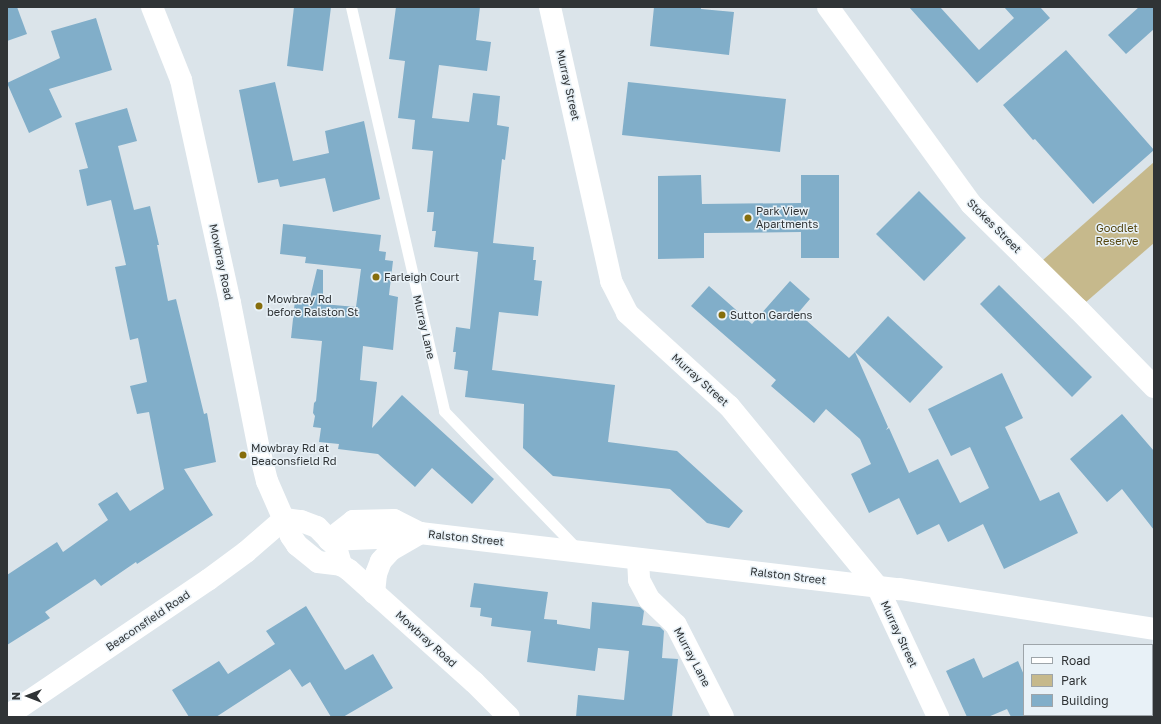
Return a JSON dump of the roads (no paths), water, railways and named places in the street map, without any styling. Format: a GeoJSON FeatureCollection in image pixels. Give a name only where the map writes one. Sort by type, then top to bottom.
{"type":"FeatureCollection","features":[{"type":"Feature","properties":{"kind":"street","name":"Mowbray Road"},"geometry":{"type":"LineString","coordinates":[[152,7],[181,80],[230,303],[259,449],[268,481],[291,536],[298,545],[318,562],[341,565],[474,682],[509,717]]}},
{"type":"Feature","properties":{"kind":"street","name":"Murray Street"},"geometry":{"type":"LineString","coordinates":[[550,7],[611,281],[627,313],[729,406],[877,586],[938,717]]}},
{"type":"Feature","properties":{"kind":"street","name":"Stokes Street"},"geometry":{"type":"LineString","coordinates":[[828,7],[971,204],[1078,309],[1154,387]]}},
{"type":"Feature","properties":{"kind":"street"},"geometry":{"type":"LineString","coordinates":[[284,519],[301,521],[317,527],[336,547],[341,565]]}},
{"type":"Feature","properties":{"kind":"street","name":"Beaconsfield Road"},"geometry":{"type":"LineString","coordinates":[[7,716],[208,580],[246,552],[284,519]]}},
{"type":"Feature","properties":{"kind":"street","name":"Ralston Street"},"geometry":{"type":"LineString","coordinates":[[329,540],[353,521],[394,520],[420,533],[579,550],[638,559],[877,586],[1154,629]]}},
{"type":"Feature","properties":{"kind":"street"},"geometry":{"type":"LineString","coordinates":[[374,593],[376,574],[381,561],[390,550],[420,533]]}},
{"type":"Feature","properties":{"kind":"street","name":"Murray Lane"},"geometry":{"type":"LineString","coordinates":[[638,559],[639,580],[649,599],[676,625],[723,717]]}},
{"type":"Feature","properties":{"kind":"lane","name":"Murray Lane"},"geometry":{"type":"LineString","coordinates":[[351,7],[444,411],[579,550]]}},
{"type":"Feature","properties":{"kind":"place","name":"Park View Apartments"},"geometry":{"type":"Point","coordinates":[748,218]}},
{"type":"Feature","properties":{"kind":"place","name":"Farleigh Court"},"geometry":{"type":"Point","coordinates":[376,277]}},
{"type":"Feature","properties":{"kind":"place","name":"Mowbray Rd before Ralston St"},"geometry":{"type":"Point","coordinates":[259,306]}},
{"type":"Feature","properties":{"kind":"place","name":"Sutton Gardens"},"geometry":{"type":"Point","coordinates":[722,315]}},
{"type":"Feature","properties":{"kind":"place","name":"Mowbray Rd at Beaconsfield Rd"},"geometry":{"type":"Point","coordinates":[243,455]}},
{"type":"Feature","properties":{"kind":"park label","name":"Goodlet Reserve"},"geometry":{"type":"Point","coordinates":[1117,235]}}]}
